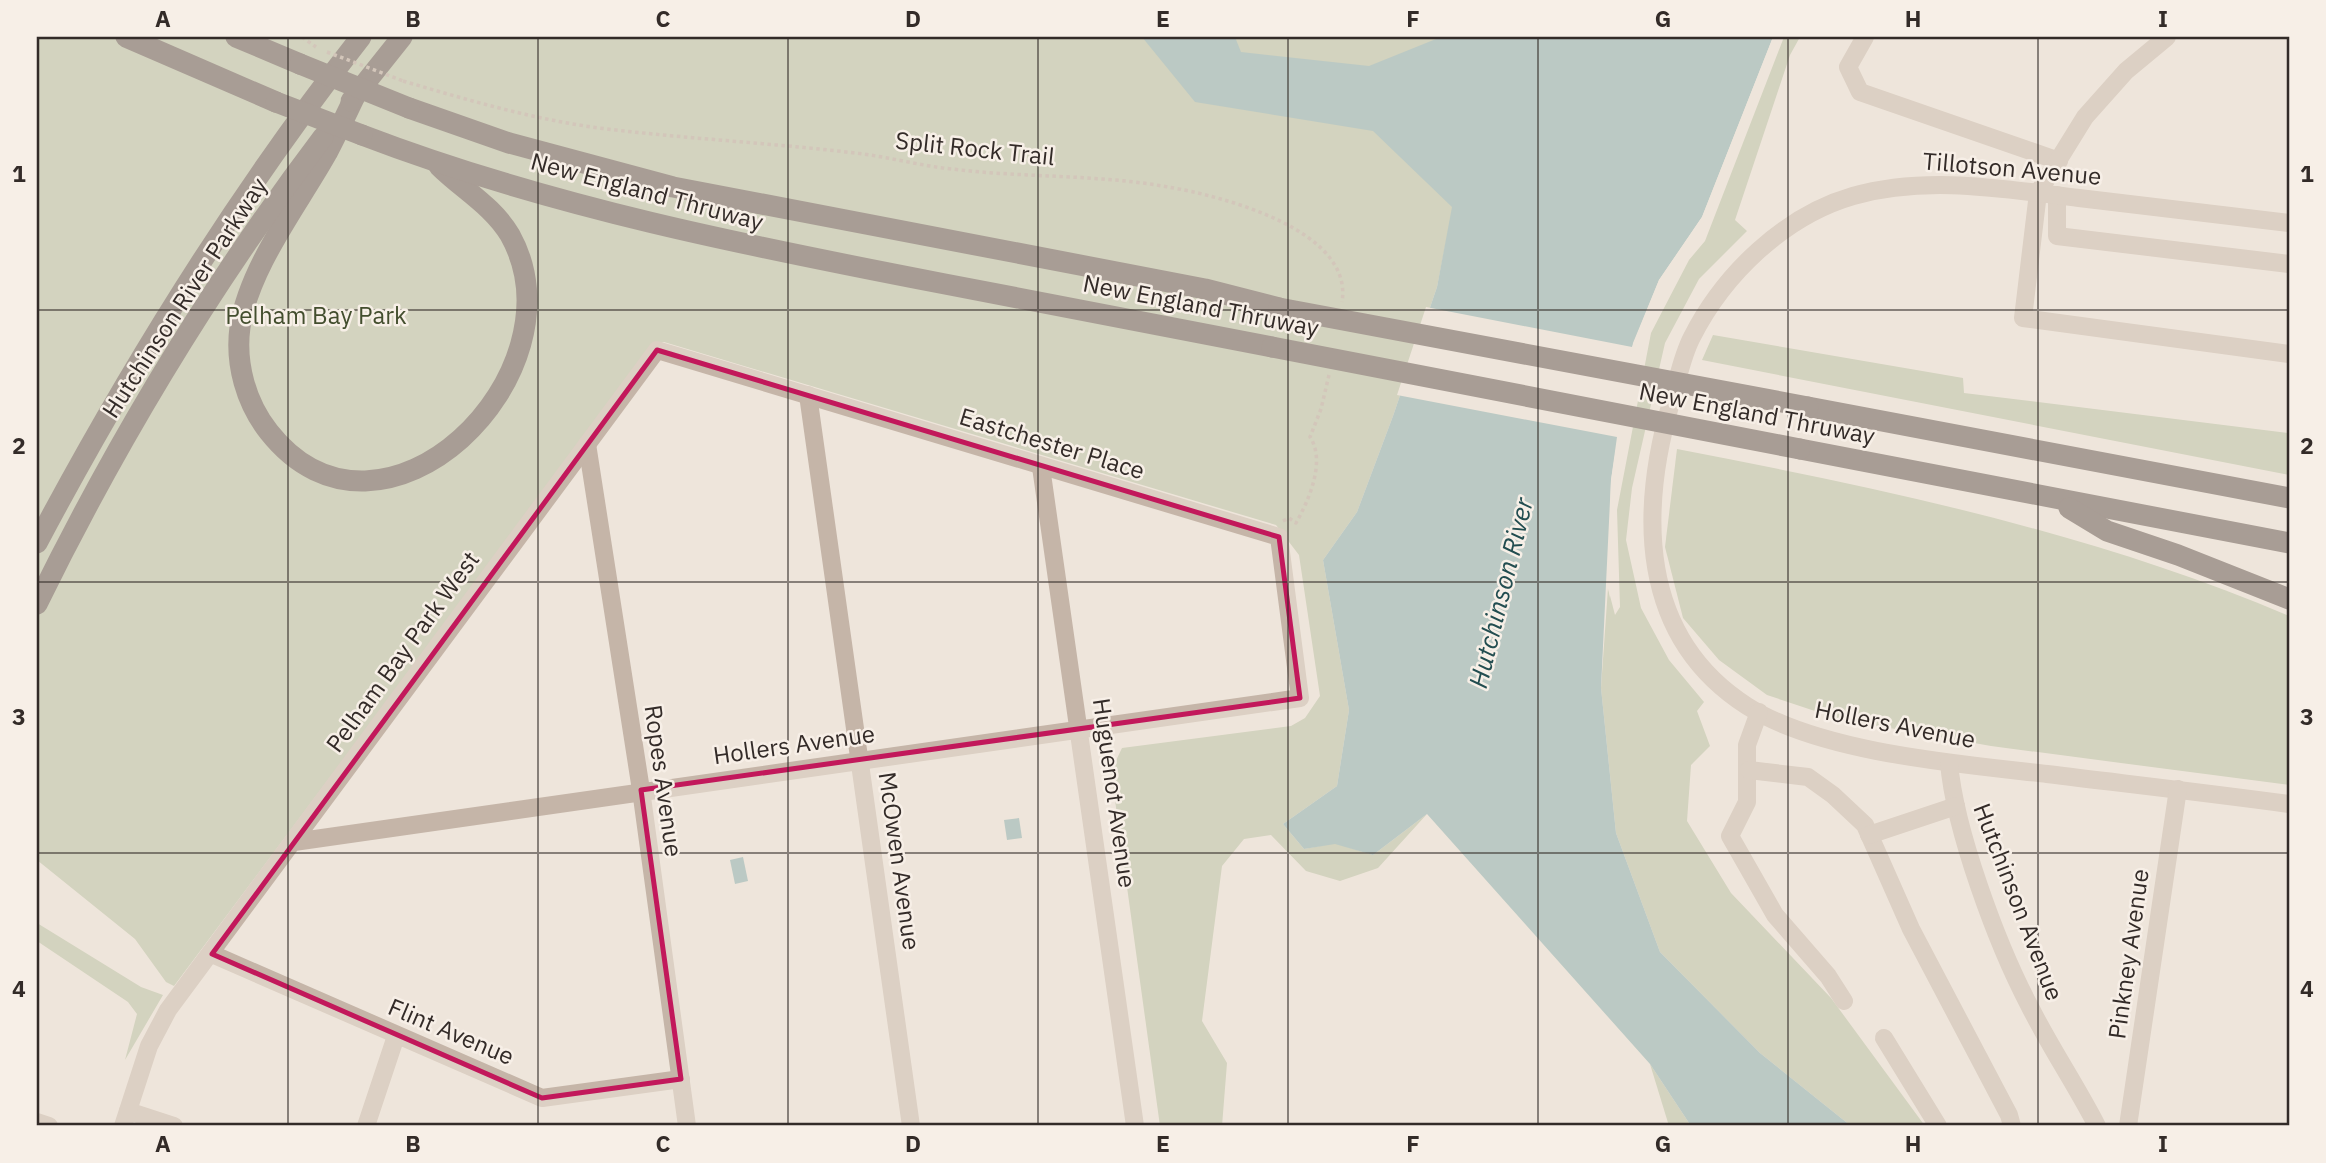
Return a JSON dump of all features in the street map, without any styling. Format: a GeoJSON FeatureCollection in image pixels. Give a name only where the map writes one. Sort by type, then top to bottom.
{"type":"FeatureCollection","features":[{"type":"Feature","properties":{"kind":"highway","name":"New England Thruway"},"geometry":{"type":"LineString","coordinates":[[126,37],[276,102],[438,164],[615,214],[744,246],[2289,543]]}},
{"type":"Feature","properties":{"kind":"highway","name":"New England Thruway"},"geometry":{"type":"LineString","coordinates":[[236,37],[410,108],[509,143],[673,187],[1205,289],[1279,308],[2289,498]]}},
{"type":"Feature","properties":{"kind":"highway","name":"Hutchinson River Parkway"},"geometry":{"type":"LineString","coordinates":[[37,543],[109,411],[186,285],[272,156],[361,37]]}},
{"type":"Feature","properties":{"kind":"highway","name":"Hutchinson River Parkway"},"geometry":{"type":"LineString","coordinates":[[37,604],[133,425],[217,288],[306,159],[402,37]]}},
{"type":"Feature","properties":{"kind":"highway"},"geometry":{"type":"LineString","coordinates":[[355,96],[255,283],[243,314],[239,340],[246,390],[261,421],[288,451],[329,474],[356,480],[383,479],[433,462],[460,441],[483,415],[510,373],[523,342],[528,291],[514,243],[493,213],[464,191],[438,164]]}},
{"type":"Feature","properties":{"kind":"highway"},"geometry":{"type":"LineString","coordinates":[[2056,500],[2107,531],[2178,555],[2289,599]]}},
{"type":"Feature","properties":{"kind":"street"},"geometry":{"type":"LineString","coordinates":[[1865,37],[1848,67],[1860,92],[2059,161]]}},
{"type":"Feature","properties":{"kind":"street"},"geometry":{"type":"LineString","coordinates":[[2167,37],[2126,71],[2085,117],[2038,193],[2023,318],[2289,354]]}},
{"type":"Feature","properties":{"kind":"street","name":"Tillotson Avenue"},"geometry":{"type":"LineString","coordinates":[[1670,405],[1690,340],[1723,287],[1754,256],[1801,220],[1848,198],[1892,187],[1932,184],[2057,195],[2289,223]]}},
{"type":"Feature","properties":{"kind":"street"},"geometry":{"type":"LineString","coordinates":[[2057,195],[2057,236],[2289,264]]}},
{"type":"Feature","properties":{"kind":"street","name":"Eastchester Place"},"geometry":{"type":"LineString","coordinates":[[657,350],[1279,537]]}},
{"type":"Feature","properties":{"kind":"street","name":"Pelham Bay Park West"},"geometry":{"type":"LineString","coordinates":[[125,1119],[149,1046],[168,1010],[657,350]]}},
{"type":"Feature","properties":{"kind":"street","name":"McOwen Avenue"},"geometry":{"type":"LineString","coordinates":[[808,395],[911,1126]]}},
{"type":"Feature","properties":{"kind":"street","name":"Hollers Avenue"},"geometry":{"type":"LineString","coordinates":[[1670,405],[1658,449],[1654,503],[1656,574],[1663,599],[1682,641],[1704,670],[1721,687],[1759,712],[1798,730],[1835,741],[1949,763],[2289,804]]}},
{"type":"Feature","properties":{"kind":"street","name":"Ropes Avenue"},"geometry":{"type":"LineString","coordinates":[[587,444],[641,790],[687,1126]]}},
{"type":"Feature","properties":{"kind":"street","name":"Huguenot Avenue"},"geometry":{"type":"LineString","coordinates":[[1041,467],[1135,1126]]}},
{"type":"Feature","properties":{"kind":"street","name":"Hollers Avenue"},"geometry":{"type":"LineString","coordinates":[[294,842],[641,790],[1080,731],[1300,698],[1279,537]]}},
{"type":"Feature","properties":{"kind":"street"},"geometry":{"type":"LineString","coordinates":[[1759,712],[1747,745],[1747,802],[1730,836],[1775,915],[1828,976],[1844,1001]]}},
{"type":"Feature","properties":{"kind":"street","name":"Hutchinson Avenue"},"geometry":{"type":"LineString","coordinates":[[1949,763],[1956,806],[2011,967],[2028,1004],[2097,1126]]}},
{"type":"Feature","properties":{"kind":"street"},"geometry":{"type":"LineString","coordinates":[[1749,770],[1808,777],[1833,795],[1864,825],[1911,929],[2010,1115],[2011,1126]]}},
{"type":"Feature","properties":{"kind":"street","name":"Pinkney Avenue"},"geometry":{"type":"LineString","coordinates":[[2128,1126],[2178,789]]}},
{"type":"Feature","properties":{"kind":"street"},"geometry":{"type":"LineString","coordinates":[[1869,835],[1956,806]]}},
{"type":"Feature","properties":{"kind":"street","name":"Flint Avenue"},"geometry":{"type":"LineString","coordinates":[[212,954],[542,1098],[681,1079]]}},
{"type":"Feature","properties":{"kind":"street"},"geometry":{"type":"LineString","coordinates":[[366,1126],[396,1035]]}},
{"type":"Feature","properties":{"kind":"street"},"geometry":{"type":"LineString","coordinates":[[1884,1038],[1938,1126]]}},
{"type":"Feature","properties":{"kind":"street"},"geometry":{"type":"LineString","coordinates":[[125,1119],[174,1126]]}},
{"type":"Feature","properties":{"kind":"street"},"geometry":{"type":"LineString","coordinates":[[37,1122],[49,1126]]}},
{"type":"Feature","properties":{"kind":"path","name":"Split Rock Trail"},"geometry":{"type":"LineString","coordinates":[[302,37],[316,47],[403,81],[508,111],[575,124],[696,139],[866,154],[990,174],[1122,181],[1204,195],[1255,212],[1311,238],[1325,251],[1341,275],[1344,284],[1341,305]]}},
{"type":"Feature","properties":{"kind":"path"},"geometry":{"type":"LineString","coordinates":[[1279,537],[1284,518],[1296,523],[1305,506],[1318,459],[1310,438],[1321,409],[1329,372]]}},
{"type":"Feature","properties":{"kind":"highlighted area"},"geometry":{"type":"Polygon","coordinates":[[[657,350],[1279,537],[1300,698],[641,790],[681,1079],[542,1098],[212,954],[657,350]]]}},
{"type":"Feature","properties":{"kind":"green space","name":"Pelham Bay Park"},"geometry":{"type":"Polygon","coordinates":[[[37,37],[1575,37],[1453,207],[1437,287],[1393,416],[1357,512],[1323,560],[1349,710],[1337,786],[1283,824],[1304,849],[1335,843],[1373,855],[1427,814],[1378,868],[1340,881],[1306,871],[1271,835],[1244,839],[1222,866],[1202,1021],[1227,1063],[1222,1126],[1160,1126],[1111,771],[1122,748],[1291,726],[1305,718],[1320,696],[1299,555],[1276,525],[664,342],[654,344],[646,354],[174,986],[166,982],[135,939],[37,860],[37,37]]]}},
{"type":"Feature","properties":{"kind":"green space"},"geometry":{"type":"Polygon","coordinates":[[[1784,37],[1800,37],[1790,55],[1735,220],[1747,231],[1699,279],[1665,343],[1632,488],[1626,540],[1641,608],[1669,660],[1704,702],[1697,711],[1710,746],[1691,765],[1687,821],[1731,893],[1831,998],[1925,1126],[1851,1126],[1760,1053],[1660,952],[1616,833],[1601,688],[1608,588],[1615,615],[1620,607],[1617,510],[1651,333],[1689,260],[1705,241],[1784,37]]]}},
{"type":"Feature","properties":{"kind":"green space"},"geometry":{"type":"Polygon","coordinates":[[[1713,335],[1963,378],[1964,393],[2289,433],[2289,475],[1702,360],[1713,335]]]}},
{"type":"Feature","properties":{"kind":"green space"},"geometry":{"type":"Polygon","coordinates":[[[1677,449],[1833,480],[2065,537],[2215,587],[2289,616],[2289,785],[1991,746],[1839,719],[1767,695],[1719,660],[1683,618],[1665,547],[1677,449]]]}},
{"type":"Feature","properties":{"kind":"green space"},"geometry":{"type":"Polygon","coordinates":[[[37,923],[141,987],[163,995],[125,1060],[137,1014],[128,1002],[37,941],[37,923]]]}},
{"type":"Feature","properties":{"kind":"green space"},"geometry":{"type":"Polygon","coordinates":[[[1650,1064],[1691,1126],[1669,1126],[1650,1064]]]}},
{"type":"Feature","properties":{"kind":"water","name":"Hutchinson River"},"geometry":{"type":"Polygon","coordinates":[[[1142,37],[1235,37],[1241,52],[1369,66],[1436,39],[1458,37],[1773,37],[1702,217],[1659,280],[1633,343],[1611,480],[1601,688],[1616,833],[1660,952],[1760,1053],[1851,1126],[1691,1126],[1650,1064],[1427,814],[1373,855],[1335,844],[1304,849],[1283,824],[1337,786],[1349,710],[1323,560],[1357,512],[1393,416],[1437,287],[1452,207],[1373,131],[1195,102],[1142,37]]]}},
{"type":"Feature","properties":{"kind":"water"},"geometry":{"type":"Polygon","coordinates":[[[1019,818],[1022,838],[1007,840],[1004,820],[1019,818]]]}},
{"type":"Feature","properties":{"kind":"water"},"geometry":{"type":"Polygon","coordinates":[[[743,857],[748,881],[735,884],[730,860],[743,857]]]}},
{"type":"Feature","properties":{"kind":"pier"},"geometry":{"type":"Polygon","coordinates":[[[1773,37],[1776,37],[1706,218],[1662,281],[1636,344],[1614,480],[1610,598],[1611,480],[1617,437],[1397,395],[1426,307],[1632,347],[1659,280],[1702,217],[1773,37]]]}}]}
